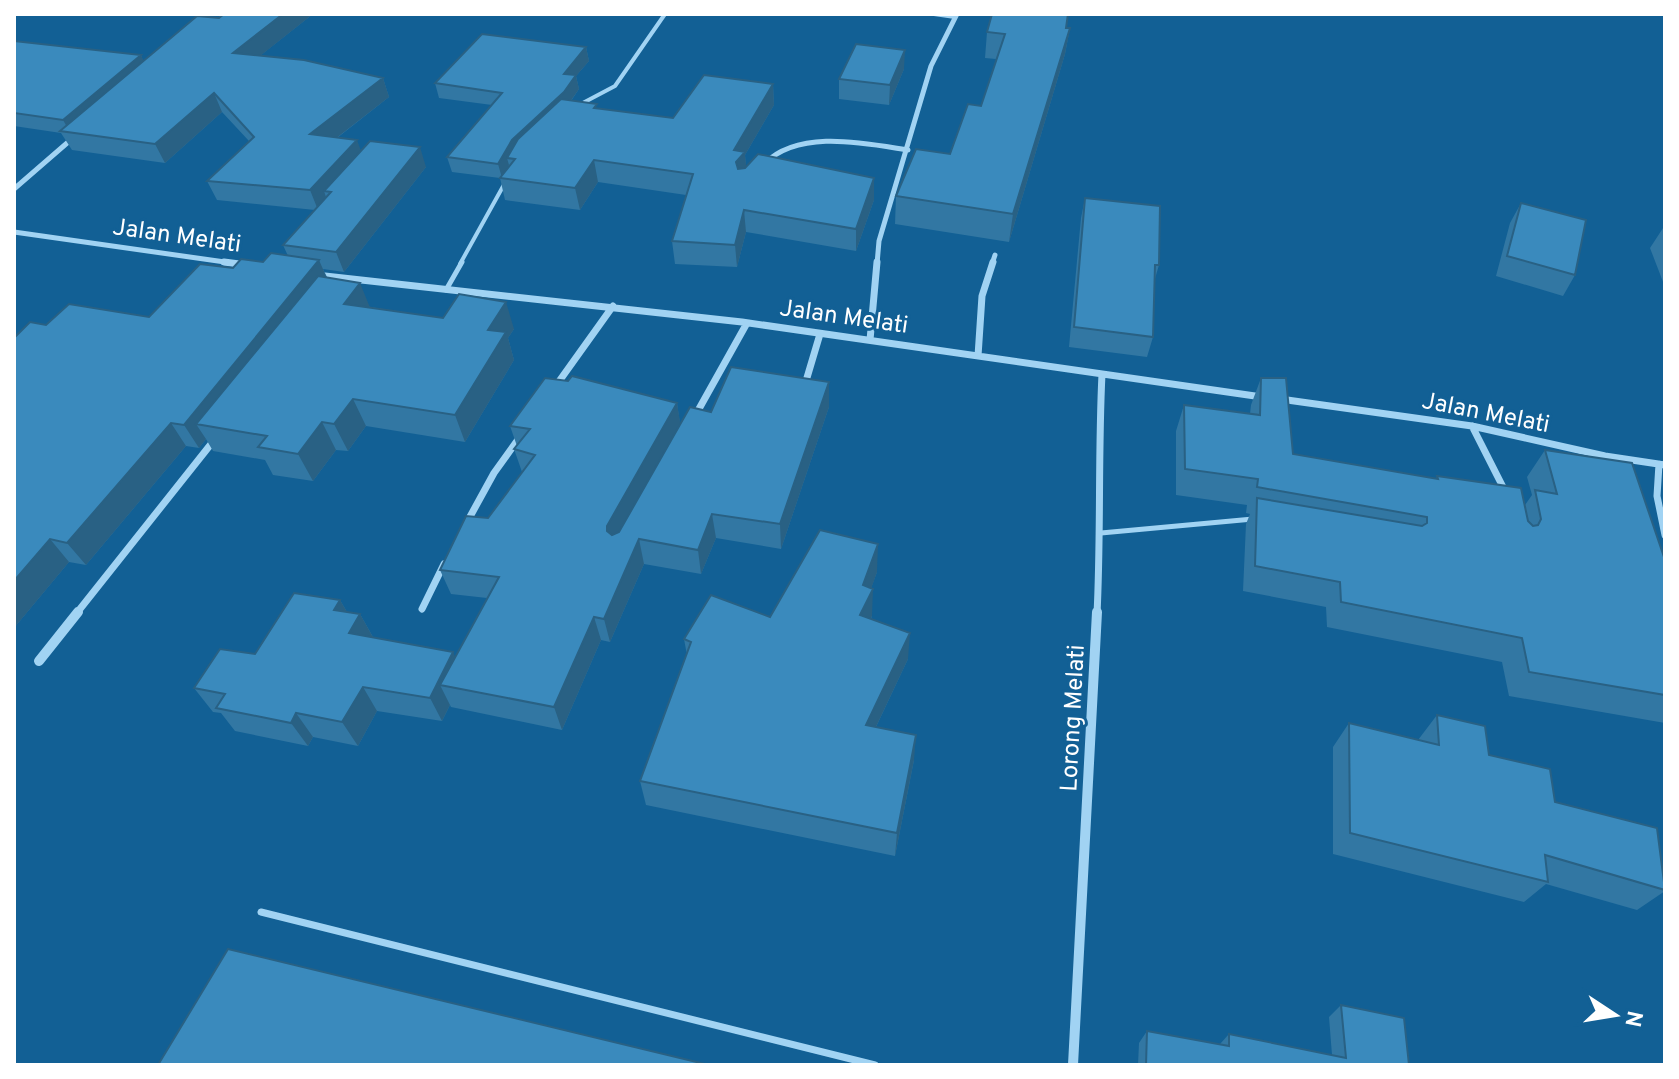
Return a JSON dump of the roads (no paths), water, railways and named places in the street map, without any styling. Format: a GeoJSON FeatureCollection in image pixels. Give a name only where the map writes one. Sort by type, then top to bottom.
{"type":"FeatureCollection","features":[{"type":"Feature","properties":{"kind":"street"},"geometry":{"type":"LineString","coordinates":[[870,340],[879,241],[931,66],[956,15]]}},
{"type":"Feature","properties":{"kind":"street"},"geometry":{"type":"LineString","coordinates":[[14,189],[86,126]]}},
{"type":"Feature","properties":{"kind":"street"},"geometry":{"type":"LineString","coordinates":[[761,168],[778,151],[809,144],[847,142],[908,150]]}},
{"type":"Feature","properties":{"kind":"street","name":"Jalan Melati"},"geometry":{"type":"LineString","coordinates":[[14,232],[258,266]]}},
{"type":"Feature","properties":{"kind":"street"},"geometry":{"type":"LineString","coordinates":[[978,356],[982,296],[995,255]]}},
{"type":"Feature","properties":{"kind":"street","name":"Jalan Melati"},"geometry":{"type":"LineString","coordinates":[[301,272],[444,293],[613,306],[870,340],[1472,426],[1605,456],[1662,465]]}},
{"type":"Feature","properties":{"kind":"street"},"geometry":{"type":"LineString","coordinates":[[332,291],[342,278]]}},
{"type":"Feature","properties":{"kind":"street"},"geometry":{"type":"LineString","coordinates":[[549,396],[613,306]]}},
{"type":"Feature","properties":{"kind":"street"},"geometry":{"type":"LineString","coordinates":[[687,431],[747,323]]}},
{"type":"Feature","properties":{"kind":"street"},"geometry":{"type":"LineString","coordinates":[[806,381],[820,334]]}},
{"type":"Feature","properties":{"kind":"street","name":"Lorong Melati"},"geometry":{"type":"LineString","coordinates":[[1073,1065],[1101,533],[1099,435],[1102,374]]}},
{"type":"Feature","properties":{"kind":"street"},"geometry":{"type":"LineString","coordinates":[[461,533],[494,473],[531,422]]}},
{"type":"Feature","properties":{"kind":"street"},"geometry":{"type":"LineString","coordinates":[[39,661],[225,426]]}},
{"type":"Feature","properties":{"kind":"street"},"geometry":{"type":"LineString","coordinates":[[1472,426],[1509,507]]}},
{"type":"Feature","properties":{"kind":"street"},"geometry":{"type":"LineString","coordinates":[[1662,465],[1657,496],[1665,535]]}},
{"type":"Feature","properties":{"kind":"street"},"geometry":{"type":"LineString","coordinates":[[422,609],[449,555]]}},
{"type":"Feature","properties":{"kind":"lane"},"geometry":{"type":"LineString","coordinates":[[568,111],[615,86],[665,14]]}},
{"type":"Feature","properties":{"kind":"lane"},"geometry":{"type":"LineString","coordinates":[[934,14],[956,15]]}},
{"type":"Feature","properties":{"kind":"lane"},"geometry":{"type":"LineString","coordinates":[[444,293],[512,172]]}},
{"type":"Feature","properties":{"kind":"lane"},"geometry":{"type":"LineString","coordinates":[[1101,533],[1236,519],[1266,521]]}},
{"type":"Feature","properties":{"kind":"lane"},"geometry":{"type":"LineString","coordinates":[[261,912],[875,1065]]}}]}
